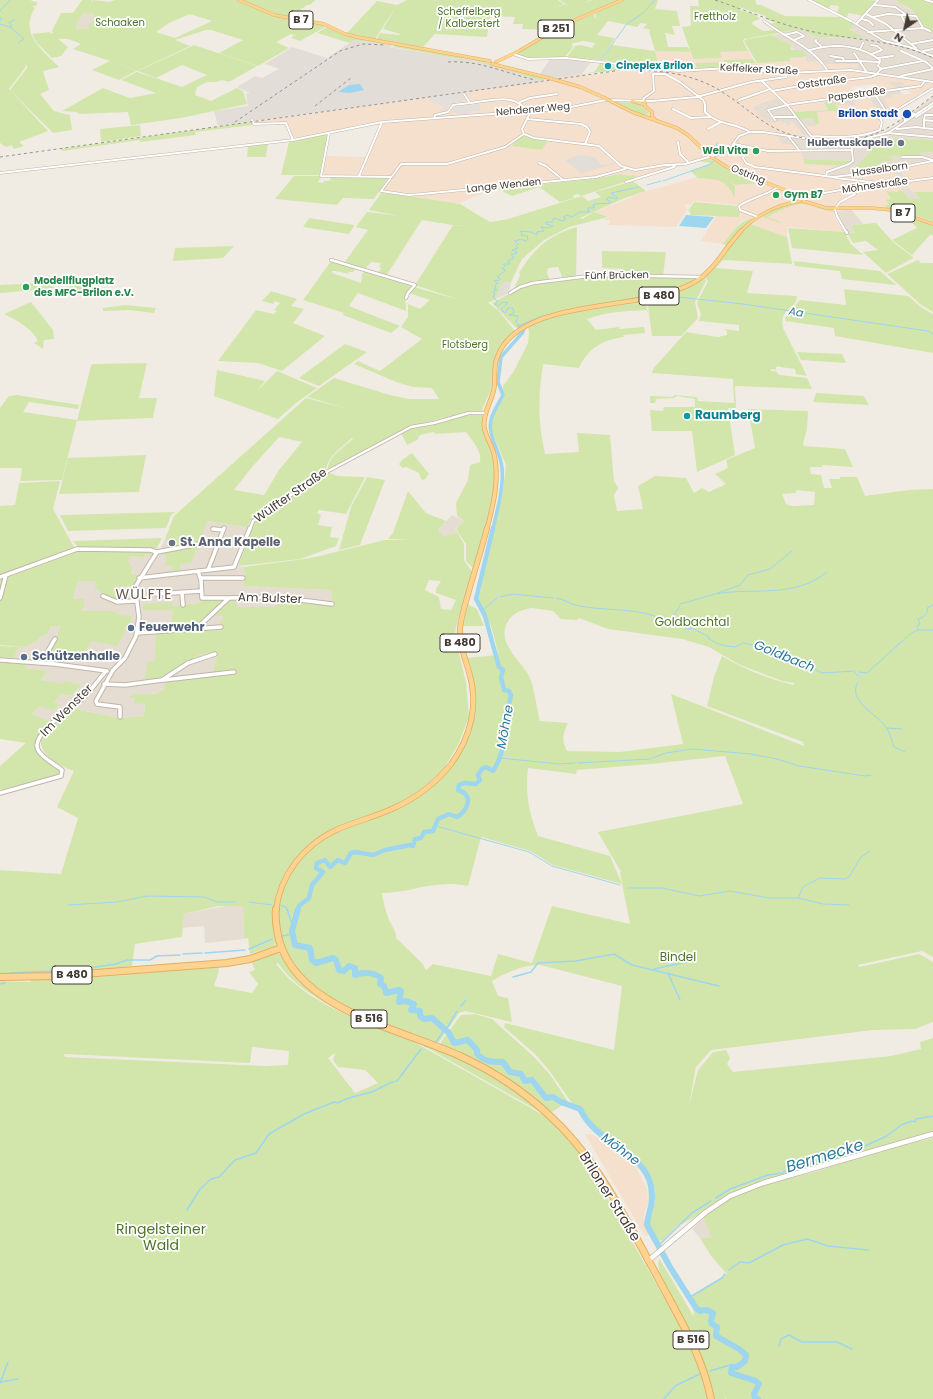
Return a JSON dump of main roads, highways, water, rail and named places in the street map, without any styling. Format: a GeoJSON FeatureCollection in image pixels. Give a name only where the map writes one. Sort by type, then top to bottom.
{"type":"FeatureCollection","features":[{"type":"Feature","properties":{"kind":"main road","name":"B 7"},"geometry":{"type":"LineString","coordinates":[[239,0],[274,15],[324,24],[345,34],[483,60],[549,78],[580,87],[634,113],[649,117]]}},
{"type":"Feature","properties":{"kind":"main road","name":"B 251"},"geometry":{"type":"LineString","coordinates":[[493,63],[513,54],[555,29],[622,0]]}},
{"type":"Feature","properties":{"kind":"main road"},"geometry":{"type":"LineString","coordinates":[[632,101],[643,102],[650,111],[651,114],[649,117]]}},
{"type":"Feature","properties":{"kind":"main road"},"geometry":{"type":"LineString","coordinates":[[643,102],[652,112],[649,117]]}},
{"type":"Feature","properties":{"kind":"main road"},"geometry":{"type":"LineString","coordinates":[[634,113],[646,115],[650,114],[650,111]]}},
{"type":"Feature","properties":{"kind":"main road","name":"Ostring"},"geometry":{"type":"LineString","coordinates":[[649,117],[683,132],[711,156],[738,172],[788,191]]}},
{"type":"Feature","properties":{"kind":"main road","name":"B 7"},"geometry":{"type":"LineString","coordinates":[[788,191],[802,199]]}},
{"type":"Feature","properties":{"kind":"main road","name":"B 7"},"geometry":{"type":"LineString","coordinates":[[788,191],[812,204],[821,207],[835,209],[871,208],[892,210],[933,224]]}},
{"type":"Feature","properties":{"kind":"main road"},"geometry":{"type":"LineString","coordinates":[[792,202],[795,199],[794,194]]}},
{"type":"Feature","properties":{"kind":"main road","name":"B 480"},"geometry":{"type":"LineString","coordinates":[[0,977],[57,976],[227,963],[250,959],[281,948],[276,927],[276,906],[286,877],[300,857],[331,833],[390,810],[419,793],[440,775],[451,762],[468,732],[473,713],[473,694],[470,673],[460,644],[460,626],[488,520],[495,487],[495,459],[485,430],[485,413],[494,391],[495,364],[498,354],[510,337],[523,327],[557,314],[667,294],[685,287],[703,277],[717,263],[741,231],[758,217],[802,199]]}},
{"type":"Feature","properties":{"kind":"main road","name":"Briloner Straße"},"geometry":{"type":"LineString","coordinates":[[281,948],[297,974],[325,999],[353,1013],[438,1046],[473,1062],[508,1082],[543,1108],[560,1125],[594,1167],[648,1261],[690,1338],[707,1380],[711,1399]]}},
{"type":"Feature","properties":{"kind":"water"},"geometry":{"type":"Polygon","coordinates":[[[360,84],[364,90],[350,93],[338,92],[349,85],[360,84]]]}},
{"type":"Feature","properties":{"kind":"water"},"geometry":{"type":"Polygon","coordinates":[[[686,215],[714,217],[706,228],[679,226],[686,215]]]}},
{"type":"Feature","properties":{"kind":"waterway"},"geometry":{"type":"LineString","coordinates":[[0,11],[10,0]]}},
{"type":"Feature","properties":{"kind":"waterway"},"geometry":{"type":"LineString","coordinates":[[627,24],[643,13],[655,0]]}},
{"type":"Feature","properties":{"kind":"waterway"},"geometry":{"type":"LineString","coordinates":[[0,17],[2,19],[0,21]]}},
{"type":"Feature","properties":{"kind":"waterway"},"geometry":{"type":"LineString","coordinates":[[10,27],[12,26],[9,23],[14,20]]}},
{"type":"Feature","properties":{"kind":"waterway"},"geometry":{"type":"LineString","coordinates":[[0,24],[10,27]]}},
{"type":"Feature","properties":{"kind":"waterway"},"geometry":{"type":"LineString","coordinates":[[601,60],[626,25]]}},
{"type":"Feature","properties":{"kind":"waterway"},"geometry":{"type":"LineString","coordinates":[[10,27],[24,39],[18,43]]}},
{"type":"Feature","properties":{"kind":"waterway"},"geometry":{"type":"LineString","coordinates":[[715,152],[717,143]]}},
{"type":"Feature","properties":{"kind":"waterway"},"geometry":{"type":"LineString","coordinates":[[663,181],[711,164],[713,161]]}},
{"type":"Feature","properties":{"kind":"waterway"},"geometry":{"type":"LineString","coordinates":[[647,185],[661,181]]}},
{"type":"Feature","properties":{"kind":"waterway"},"geometry":{"type":"LineString","coordinates":[[569,310],[539,317],[519,326],[516,322],[518,316],[509,315],[514,313],[513,308],[508,308],[505,313],[501,309],[508,303],[503,302],[498,306],[495,304],[498,302],[493,297],[495,294],[493,292],[497,290],[494,289],[496,287],[495,285],[498,283],[494,281],[500,280],[500,278],[497,277],[506,270],[502,269],[505,266],[503,264],[510,264],[508,261],[514,258],[511,254],[516,254],[517,252],[512,250],[518,248],[516,246],[518,244],[515,241],[521,239],[525,241],[528,239],[527,236],[521,235],[522,234],[520,231],[531,232],[537,235],[537,232],[544,231],[541,227],[548,228],[553,226],[546,224],[546,222],[552,222],[554,218],[563,221],[566,219],[563,217],[567,215],[572,217],[579,212],[589,212],[588,208],[594,208],[593,205],[611,202],[606,199],[610,197],[616,199],[618,198],[611,193],[639,187]]}},
{"type":"Feature","properties":{"kind":"waterway","name":"Aa"},"geometry":{"type":"LineString","coordinates":[[617,301],[656,294]]}},
{"type":"Feature","properties":{"kind":"waterway","name":"Aa"},"geometry":{"type":"LineString","coordinates":[[659,297],[669,296],[743,304],[928,331],[933,334]]}},
{"type":"Feature","properties":{"kind":"waterway","name":"Möhne"},"geometry":{"type":"LineString","coordinates":[[493,529],[500,499],[502,468],[492,438],[490,426],[495,410],[503,395],[498,382],[501,357],[523,332],[524,328],[519,326]]}},
{"type":"Feature","properties":{"kind":"waterway","name":"Möhne"},"geometry":{"type":"LineString","coordinates":[[298,910],[299,906],[309,898],[312,885],[323,872],[316,868],[317,863],[325,860],[330,867],[338,860],[345,863],[351,853],[355,852],[373,855],[385,850],[410,845],[413,846],[415,839],[421,838],[424,832],[433,831],[438,819],[449,814],[457,817],[464,811],[468,798],[462,791],[458,790],[459,785],[464,783],[476,784],[480,780],[478,775],[482,769],[486,767],[493,771],[498,762],[504,744],[511,695],[509,691],[504,690],[501,677],[503,670],[499,667],[485,616],[476,599],[493,528]]}},
{"type":"Feature","properties":{"kind":"waterway"},"geometry":{"type":"LineString","coordinates":[[718,593],[740,585],[748,575],[770,569],[792,551]]}},
{"type":"Feature","properties":{"kind":"waterway"},"geometry":{"type":"LineString","coordinates":[[680,604],[715,594],[787,589],[801,586],[827,572]]}},
{"type":"Feature","properties":{"kind":"waterway","name":"Goldbach"},"geometry":{"type":"LineString","coordinates":[[500,597],[513,594],[553,598]]}},
{"type":"Feature","properties":{"kind":"waterway","name":"Goldbach"},"geometry":{"type":"LineString","coordinates":[[483,610],[497,598]]}},
{"type":"Feature","properties":{"kind":"waterway","name":"Goldbach"},"geometry":{"type":"LineString","coordinates":[[556,598],[579,606],[639,612],[651,615],[674,625],[677,624],[686,629],[692,628],[709,637],[708,638],[716,643],[726,646],[735,647],[743,643],[752,645],[756,644],[758,646],[757,648],[759,649],[794,659],[822,673],[855,671]]}},
{"type":"Feature","properties":{"kind":"waterway","name":"Goldbach"},"geometry":{"type":"LineString","coordinates":[[918,630],[917,626],[920,624],[918,619],[923,617],[928,611],[927,608],[933,605]]}},
{"type":"Feature","properties":{"kind":"waterway"},"geometry":{"type":"LineString","coordinates":[[669,622],[680,606]]}},
{"type":"Feature","properties":{"kind":"waterway","name":"Goldbach"},"geometry":{"type":"LineString","coordinates":[[859,672],[867,673],[910,634],[918,630]]}},
{"type":"Feature","properties":{"kind":"waterway"},"geometry":{"type":"LineString","coordinates":[[918,630],[933,630]]}},
{"type":"Feature","properties":{"kind":"waterway","name":"Goldbach"},"geometry":{"type":"LineString","coordinates":[[854,672],[859,677]]}},
{"type":"Feature","properties":{"kind":"waterway"},"geometry":{"type":"LineString","coordinates":[[858,682],[855,689],[856,696],[860,702],[883,723],[889,733],[894,747],[905,752]]}},
{"type":"Feature","properties":{"kind":"waterway"},"geometry":{"type":"LineString","coordinates":[[887,728],[902,729]]}},
{"type":"Feature","properties":{"kind":"waterway"},"geometry":{"type":"LineString","coordinates":[[578,763],[650,759],[666,753],[692,749],[751,754],[777,759],[799,766],[865,776],[871,775]]}},
{"type":"Feature","properties":{"kind":"waterway"},"geometry":{"type":"LineString","coordinates":[[500,758],[559,764],[575,763]]}},
{"type":"Feature","properties":{"kind":"waterway"},"geometry":{"type":"LineString","coordinates":[[436,826],[529,852],[552,866],[620,885]]}},
{"type":"Feature","properties":{"kind":"waterway"},"geometry":{"type":"LineString","coordinates":[[798,898],[803,887],[820,878],[845,879],[849,877],[861,857],[870,851]]}},
{"type":"Feature","properties":{"kind":"waterway"},"geometry":{"type":"LineString","coordinates":[[628,888],[662,888],[699,896],[730,891],[769,898],[798,898]]}},
{"type":"Feature","properties":{"kind":"waterway"},"geometry":{"type":"LineString","coordinates":[[68,905],[117,902],[147,896],[204,897],[218,902],[235,902]]}},
{"type":"Feature","properties":{"kind":"waterway"},"geometry":{"type":"LineString","coordinates":[[798,898],[823,904],[849,905]]}},
{"type":"Feature","properties":{"kind":"waterway"},"geometry":{"type":"LineString","coordinates":[[249,902],[272,905]]}},
{"type":"Feature","properties":{"kind":"waterway"},"geometry":{"type":"LineString","coordinates":[[280,905],[286,907],[287,910]]}},
{"type":"Feature","properties":{"kind":"waterway"},"geometry":{"type":"LineString","coordinates":[[287,909],[293,927]]}},
{"type":"Feature","properties":{"kind":"waterway","name":"Möhne"},"geometry":{"type":"LineString","coordinates":[[298,909],[292,931],[295,945],[310,948],[312,960],[316,963],[333,958],[336,960],[339,970],[344,971],[349,966],[355,968],[355,975],[368,973],[378,976],[381,978],[380,984],[384,986],[386,993],[399,990],[401,991],[399,1002],[406,1001],[414,1004],[411,1010],[420,1011],[420,1016],[424,1019],[432,1018],[449,1033],[454,1043],[468,1040],[477,1050],[477,1054],[480,1057],[489,1061],[503,1062],[510,1072],[521,1074],[525,1081],[532,1080],[546,1098],[553,1097],[561,1102],[580,1109],[597,1131],[639,1164],[647,1174],[651,1186],[652,1201],[647,1225],[670,1267],[696,1308],[700,1311],[706,1310],[713,1313],[711,1321],[712,1324],[717,1327],[716,1336],[739,1349],[746,1355],[745,1361],[737,1367],[732,1367],[731,1373],[756,1381],[759,1384],[754,1394],[755,1398],[758,1399]]}},
{"type":"Feature","properties":{"kind":"waterway"},"geometry":{"type":"LineString","coordinates":[[282,936],[292,934]]}},
{"type":"Feature","properties":{"kind":"waterway"},"geometry":{"type":"LineString","coordinates":[[249,949],[272,939]]}},
{"type":"Feature","properties":{"kind":"waterway"},"geometry":{"type":"LineString","coordinates":[[205,953],[245,950]]}},
{"type":"Feature","properties":{"kind":"waterway"},"geometry":{"type":"LineString","coordinates":[[183,954],[202,953]]}},
{"type":"Feature","properties":{"kind":"waterway"},"geometry":{"type":"LineString","coordinates":[[513,977],[531,972],[538,963],[576,961],[614,954],[632,965],[668,974]]}},
{"type":"Feature","properties":{"kind":"waterway"},"geometry":{"type":"LineString","coordinates":[[11,973],[75,970],[116,964],[127,960],[150,960],[157,956],[180,955]]}},
{"type":"Feature","properties":{"kind":"waterway"},"geometry":{"type":"LineString","coordinates":[[654,969],[691,961]]}},
{"type":"Feature","properties":{"kind":"waterway"},"geometry":{"type":"LineString","coordinates":[[668,974],[719,986]]}},
{"type":"Feature","properties":{"kind":"waterway"},"geometry":{"type":"LineString","coordinates":[[668,974],[680,1000]]}},
{"type":"Feature","properties":{"kind":"waterway"},"geometry":{"type":"LineString","coordinates":[[0,984],[5,983]]}},
{"type":"Feature","properties":{"kind":"waterway"},"geometry":{"type":"LineString","coordinates":[[461,1006],[466,1000]]}},
{"type":"Feature","properties":{"kind":"waterway"},"geometry":{"type":"LineString","coordinates":[[446,1030],[457,1011]]}},
{"type":"Feature","properties":{"kind":"waterway"},"geometry":{"type":"LineString","coordinates":[[436,1042],[445,1029]]}},
{"type":"Feature","properties":{"kind":"waterway"},"geometry":{"type":"LineString","coordinates":[[425,1046],[432,1048]]}},
{"type":"Feature","properties":{"kind":"waterway"},"geometry":{"type":"LineString","coordinates":[[187,1210],[200,1189],[211,1179],[219,1177],[235,1160],[256,1153],[269,1134],[304,1114],[334,1102],[338,1103],[347,1098],[374,1091],[397,1081],[421,1049]]}},
{"type":"Feature","properties":{"kind":"waterway","name":"Bermecke"},"geometry":{"type":"LineString","coordinates":[[716,1198],[730,1189],[768,1175],[782,1173],[800,1165],[858,1149],[887,1136],[901,1125],[912,1121],[915,1122],[916,1119],[933,1116]]}},
{"type":"Feature","properties":{"kind":"waterway","name":"Bermecke"},"geometry":{"type":"LineString","coordinates":[[659,1245],[692,1213],[711,1201]]}},
{"type":"Feature","properties":{"kind":"waterway"},"geometry":{"type":"LineString","coordinates":[[729,1270],[740,1262],[749,1263],[783,1245],[807,1239],[828,1246],[868,1250]]}},
{"type":"Feature","properties":{"kind":"waterway"},"geometry":{"type":"LineString","coordinates":[[690,1297],[722,1278],[725,1274]]}},
{"type":"Feature","properties":{"kind":"waterway"},"geometry":{"type":"LineString","coordinates":[[779,1346],[781,1339],[789,1335],[802,1342],[837,1342],[852,1349]]}},
{"type":"Feature","properties":{"kind":"waterway"},"geometry":{"type":"LineString","coordinates":[[0,1383],[8,1362]]}},
{"type":"Feature","properties":{"kind":"waterway"},"geometry":{"type":"LineString","coordinates":[[710,1371],[730,1365],[734,1367]]}},
{"type":"Feature","properties":{"kind":"waterway"},"geometry":{"type":"LineString","coordinates":[[664,1399],[675,1386],[700,1374]]}},
{"type":"Feature","properties":{"kind":"waterway"},"geometry":{"type":"LineString","coordinates":[[1,1382],[18,1379]]}},
{"type":"Feature","properties":{"kind":"railway"},"geometry":{"type":"LineString","coordinates":[[715,0],[776,22],[801,29],[904,47],[933,58]]}},
{"type":"Feature","properties":{"kind":"railway"},"geometry":{"type":"LineString","coordinates":[[235,122],[340,51],[363,44],[386,45]]}},
{"type":"Feature","properties":{"kind":"railway"},"geometry":{"type":"LineString","coordinates":[[448,62],[481,65],[535,80]]}},
{"type":"Feature","properties":{"kind":"railway"},"geometry":{"type":"LineString","coordinates":[[0,157],[622,70],[673,73],[693,78],[721,91],[761,120],[781,131],[794,136],[822,141],[851,140],[877,133],[899,121],[933,96]]}},
{"type":"Feature","properties":{"kind":"railway"},"geometry":{"type":"LineString","coordinates":[[315,106],[351,78]]}},
{"type":"Feature","properties":{"kind":"place","name":"Cineplex Brilon"},"geometry":{"type":"Point","coordinates":[608,66]}},
{"type":"Feature","properties":{"kind":"place","name":"Brilon Stadt"},"geometry":{"type":"Point","coordinates":[907,114]}},
{"type":"Feature","properties":{"kind":"place","name":"Hubertuskapelle"},"geometry":{"type":"Point","coordinates":[901,143]}},
{"type":"Feature","properties":{"kind":"place","name":"Well Vita"},"geometry":{"type":"Point","coordinates":[756,151]}},
{"type":"Feature","properties":{"kind":"place","name":"Gym B7"},"geometry":{"type":"Point","coordinates":[776,195]}},
{"type":"Feature","properties":{"kind":"place","name":"Modellflugplatz des MFC-Brilon e.V."},"geometry":{"type":"Point","coordinates":[26,287]}},
{"type":"Feature","properties":{"kind":"place","name":"Raumberg"},"geometry":{"type":"Point","coordinates":[687,416]}},
{"type":"Feature","properties":{"kind":"place","name":"St. Anna Kapelle"},"geometry":{"type":"Point","coordinates":[172,543]}},
{"type":"Feature","properties":{"kind":"place","name":"Feuerwehr"},"geometry":{"type":"Point","coordinates":[131,628]}},
{"type":"Feature","properties":{"kind":"place","name":"Schützenhalle"},"geometry":{"type":"Point","coordinates":[24,657]}},
{"type":"Feature","properties":{"kind":"district","name":"WÜLFTE"},"geometry":{"type":"Point","coordinates":[144,595]}},
{"type":"Feature","properties":{"kind":"park label","name":"Frettholz"},"geometry":{"type":"Point","coordinates":[715,17]}},
{"type":"Feature","properties":{"kind":"park label","name":"Scheffelberg / Kalberstert"},"geometry":{"type":"Point","coordinates":[469,18]}},
{"type":"Feature","properties":{"kind":"park label","name":"Schaaken"},"geometry":{"type":"Point","coordinates":[120,23]}},
{"type":"Feature","properties":{"kind":"park label","name":"Flotsberg"},"geometry":{"type":"Point","coordinates":[465,345]}},
{"type":"Feature","properties":{"kind":"park label","name":"Goldbachtal"},"geometry":{"type":"Point","coordinates":[692,623]}},
{"type":"Feature","properties":{"kind":"park label","name":"Bindel"},"geometry":{"type":"Point","coordinates":[678,958]}},
{"type":"Feature","properties":{"kind":"park label","name":"Ringelsteiner Wald"},"geometry":{"type":"Point","coordinates":[161,1238]}}]}
